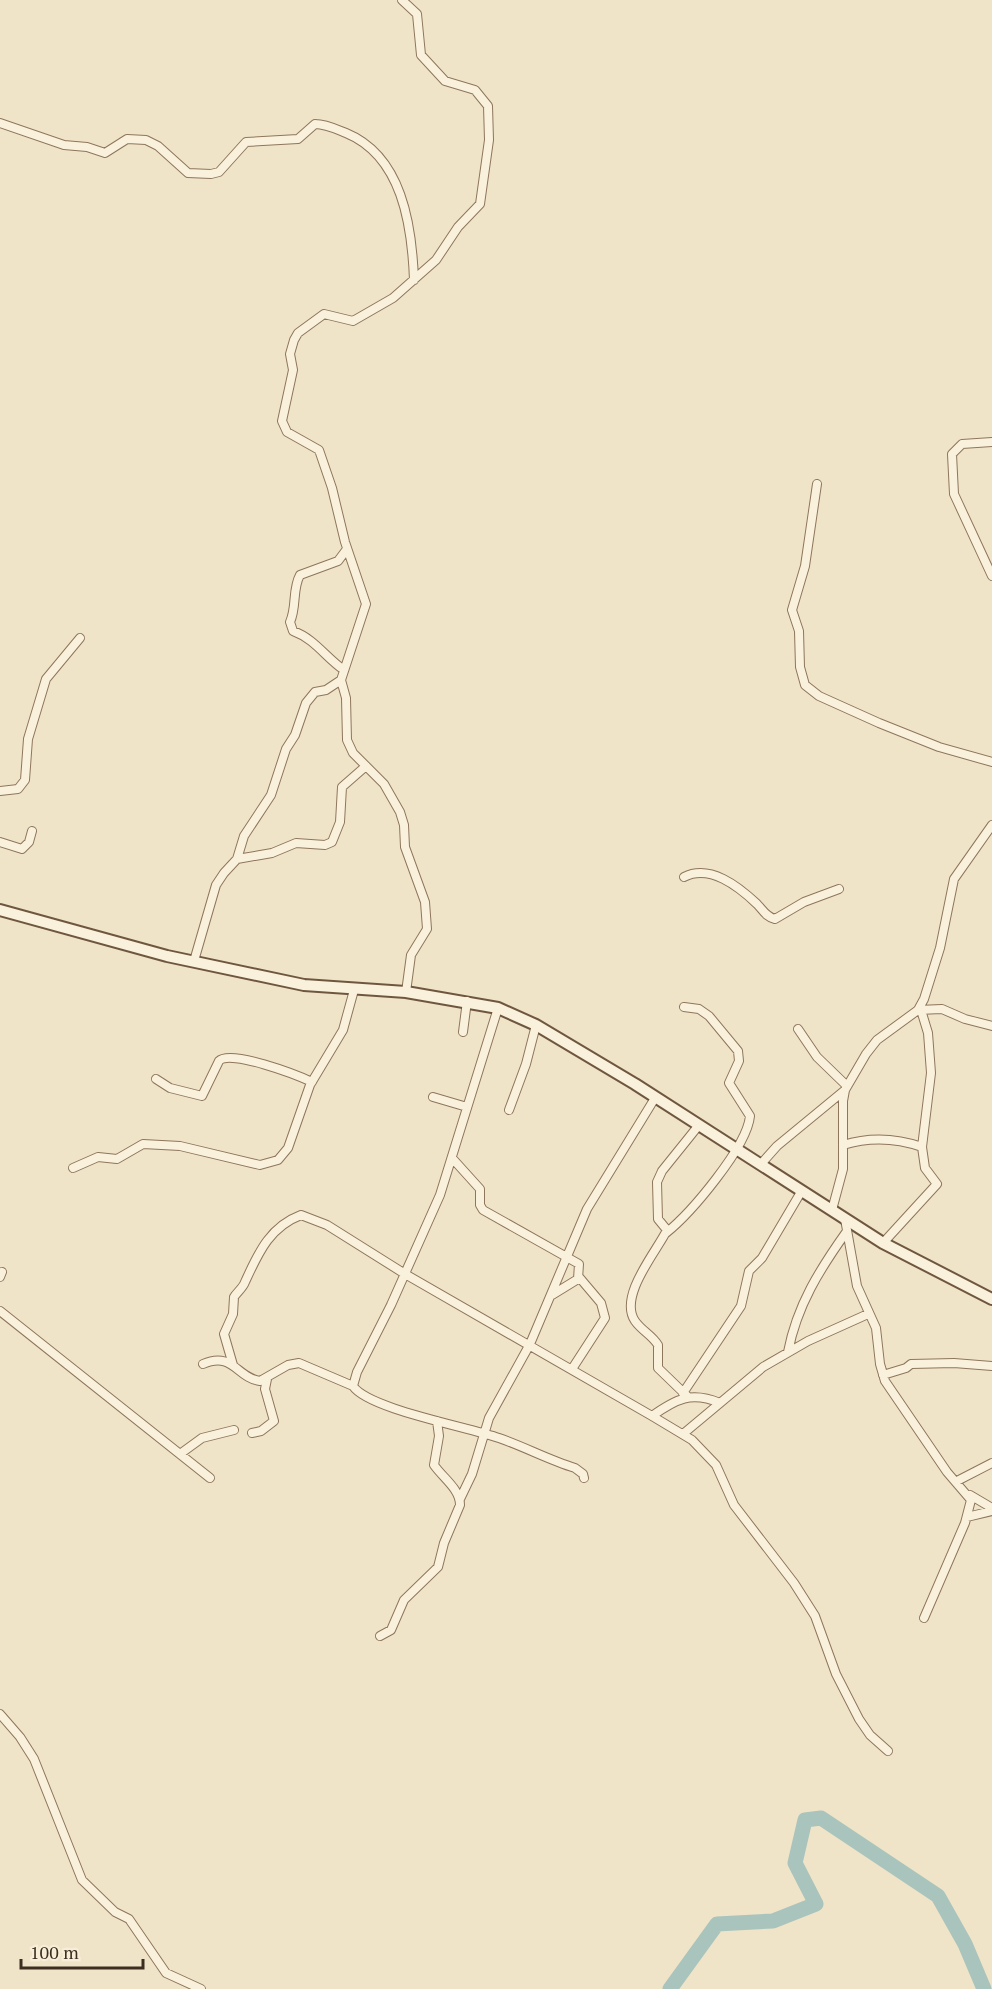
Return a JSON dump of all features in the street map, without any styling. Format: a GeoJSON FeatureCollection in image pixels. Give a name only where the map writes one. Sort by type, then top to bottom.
{"type":"FeatureCollection","features":[{"type":"Feature","properties":{"kind":"street"},"geometry":{"type":"LineString","coordinates":[[402,0],[417,14],[421,55],[445,81],[475,90],[488,106],[489,140],[478,208],[458,227],[436,260],[393,298],[353,321],[322,314],[298,333],[290,351],[292,370],[286,396],[284,426],[287,432],[319,450],[332,488],[347,549],[366,604],[341,680],[346,698],[347,740],[353,753],[384,784],[400,812],[404,825],[405,847],[425,902],[427,929],[411,955],[406,992]]}},
{"type":"Feature","properties":{"kind":"street"},"geometry":{"type":"LineString","coordinates":[[0,123],[64,145],[87,147],[105,153],[128,139],[146,140],[158,146],[188,173],[211,174],[219,172],[246,142],[298,139],[315,124],[326,125],[366,143],[397,181],[406,220],[414,280]]}},
{"type":"Feature","properties":{"kind":"street"},"geometry":{"type":"LineString","coordinates":[[992,442],[962,444],[952,454],[954,494],[992,576]]}},
{"type":"Feature","properties":{"kind":"street"},"geometry":{"type":"LineString","coordinates":[[817,484],[805,566],[792,610],[800,631],[800,667],[805,686],[819,696],[879,723],[939,747],[992,762]]}},
{"type":"Feature","properties":{"kind":"street"},"geometry":{"type":"LineString","coordinates":[[344,670],[312,641],[293,631],[290,626],[295,610],[296,586],[300,575],[338,561],[347,549]]}},
{"type":"Feature","properties":{"kind":"street"},"geometry":{"type":"LineString","coordinates":[[0,791],[18,789],[25,780],[28,740],[46,679],[80,638]]}},
{"type":"Feature","properties":{"kind":"street"},"geometry":{"type":"LineString","coordinates":[[194,961],[216,885],[237,859],[244,836],[271,795],[286,749],[293,739],[306,703],[315,692],[326,690],[341,680]]}},
{"type":"Feature","properties":{"kind":"street"},"geometry":{"type":"LineString","coordinates":[[237,859],[272,853],[296,843],[325,845],[332,842],[340,822],[342,787],[366,766]]}},
{"type":"Feature","properties":{"kind":"street"},"geometry":{"type":"LineString","coordinates":[[761,1164],[777,1146],[846,1088],[866,1054],[878,1040],[919,1010],[940,948],[954,879],[992,825]]}},
{"type":"Feature","properties":{"kind":"street"},"geometry":{"type":"LineString","coordinates":[[0,842],[22,849],[29,842],[32,831]]}},
{"type":"Feature","properties":{"kind":"street"},"geometry":{"type":"LineString","coordinates":[[684,877],[696,872],[715,875],[751,899],[766,915],[775,919],[804,902],[839,889]]}},
{"type":"Feature","properties":{"kind":"street"},"geometry":{"type":"LineString","coordinates":[[0,910],[158,954],[304,985],[406,992],[498,1008],[536,1025],[737,1148],[801,1192],[883,1243],[992,1299]]}},
{"type":"Feature","properties":{"kind":"street"},"geometry":{"type":"LineString","coordinates":[[73,1168],[98,1157],[117,1159],[135,1147],[153,1143],[219,1154],[260,1165],[278,1160],[288,1148],[312,1082],[343,1030],[354,990]]}},
{"type":"Feature","properties":{"kind":"street"},"geometry":{"type":"LineString","coordinates":[[463,1032],[467,1001]]}},
{"type":"Feature","properties":{"kind":"street"},"geometry":{"type":"LineString","coordinates":[[684,1007],[693,1007],[704,1012],[738,1052],[739,1061],[729,1083],[750,1116],[747,1129],[737,1148],[686,1217],[666,1233],[641,1273],[632,1310],[635,1321],[658,1345],[656,1361],[661,1372],[685,1395],[720,1403]]}},
{"type":"Feature","properties":{"kind":"street"},"geometry":{"type":"LineString","coordinates":[[353,1386],[357,1372],[405,1274],[440,1195],[498,1008]]}},
{"type":"Feature","properties":{"kind":"street"},"geometry":{"type":"LineString","coordinates":[[919,1010],[942,1009],[965,1019],[992,1026]]}},
{"type":"Feature","properties":{"kind":"street"},"geometry":{"type":"LineString","coordinates":[[883,1243],[937,1186],[925,1168],[922,1147],[931,1073],[929,1041],[919,1010]]}},
{"type":"Feature","properties":{"kind":"street"},"geometry":{"type":"LineString","coordinates":[[509,1110],[526,1064],[536,1025]]}},
{"type":"Feature","properties":{"kind":"street"},"geometry":{"type":"LineString","coordinates":[[798,1029],[817,1057],[846,1088],[842,1177],[832,1210]]}},
{"type":"Feature","properties":{"kind":"street"},"geometry":{"type":"LineString","coordinates":[[156,1079],[170,1088],[202,1096],[219,1061],[230,1057],[294,1074],[312,1082]]}},
{"type":"Feature","properties":{"kind":"street"},"geometry":{"type":"LineString","coordinates":[[433,1097],[467,1107]]}},
{"type":"Feature","properties":{"kind":"street"},"geometry":{"type":"LineString","coordinates":[[380,1636],[391,1630],[404,1600],[438,1567],[444,1543],[456,1518],[460,1499],[472,1474],[483,1433],[530,1344],[569,1257],[587,1209],[655,1098]]}},
{"type":"Feature","properties":{"kind":"street"},"geometry":{"type":"LineString","coordinates":[[666,1233],[666,1227],[658,1219],[657,1182],[662,1171],[699,1125]]}},
{"type":"Feature","properties":{"kind":"street"},"geometry":{"type":"LineString","coordinates":[[843,1145],[861,1141],[897,1139],[922,1147]]}},
{"type":"Feature","properties":{"kind":"street"},"geometry":{"type":"LineString","coordinates":[[452,1158],[480,1189],[483,1210],[569,1257],[581,1267],[575,1283],[552,1295]]}},
{"type":"Feature","properties":{"kind":"street"},"geometry":{"type":"LineString","coordinates":[[652,1416],[685,1395],[738,1310],[749,1272],[762,1258],[801,1192]]}},
{"type":"Feature","properties":{"kind":"street"},"geometry":{"type":"LineString","coordinates":[[233,1365],[224,1334],[233,1314],[234,1297],[245,1284],[249,1269],[258,1258],[264,1243],[287,1221],[301,1215],[347,1237],[405,1274],[683,1434],[702,1448],[716,1465],[734,1505],[794,1583],[815,1616],[836,1674],[859,1719],[870,1735],[888,1751]]}},
{"type":"Feature","properties":{"kind":"street"},"geometry":{"type":"LineString","coordinates":[[845,1219],[857,1286],[879,1339],[883,1375],[947,1472],[969,1494],[992,1509]]}},
{"type":"Feature","properties":{"kind":"street"},"geometry":{"type":"LineString","coordinates":[[788,1352],[794,1323],[813,1280],[847,1231]]}},
{"type":"Feature","properties":{"kind":"street"},"geometry":{"type":"LineString","coordinates":[[572,1369],[604,1318],[601,1303],[579,1277]]}},
{"type":"Feature","properties":{"kind":"street"},"geometry":{"type":"LineString","coordinates":[[0,1311],[210,1478]]}},
{"type":"Feature","properties":{"kind":"street"},"geometry":{"type":"LineString","coordinates":[[683,1434],[752,1374],[788,1352],[868,1314]]}},
{"type":"Feature","properties":{"kind":"street"},"geometry":{"type":"LineString","coordinates":[[203,1364],[217,1360],[233,1365],[251,1378],[260,1381],[288,1365],[299,1363],[353,1386],[361,1395],[437,1421],[483,1433],[576,1468],[583,1474],[584,1479]]}},
{"type":"Feature","properties":{"kind":"street"},"geometry":{"type":"LineString","coordinates":[[883,1375],[906,1368],[910,1364],[954,1363],[992,1366]]}},
{"type":"Feature","properties":{"kind":"street"},"geometry":{"type":"LineString","coordinates":[[252,1433],[267,1428],[274,1421],[265,1389],[267,1378]]}},
{"type":"Feature","properties":{"kind":"street"},"geometry":{"type":"LineString","coordinates":[[437,1421],[439,1436],[434,1454],[434,1465],[460,1499]]}},
{"type":"Feature","properties":{"kind":"street"},"geometry":{"type":"LineString","coordinates":[[180,1454],[202,1438],[234,1430]]}},
{"type":"Feature","properties":{"kind":"street"},"geometry":{"type":"LineString","coordinates":[[957,1481],[992,1463]]}},
{"type":"Feature","properties":{"kind":"street"},"geometry":{"type":"LineString","coordinates":[[924,1618],[967,1517],[972,1503],[969,1494]]}},
{"type":"Feature","properties":{"kind":"street"},"geometry":{"type":"LineString","coordinates":[[967,1517],[992,1509]]}},
{"type":"Feature","properties":{"kind":"street"},"geometry":{"type":"LineString","coordinates":[[0,1714],[20,1737],[34,1759],[82,1880],[115,1912],[129,1919],[166,1973],[201,1989]]}},
{"type":"Feature","properties":{"kind":"waterway"},"geometry":{"type":"LineString","coordinates":[[670,1989],[717,1924],[773,1921],[816,1904],[795,1863],[805,1820],[821,1818],[938,1896],[965,1944],[984,1989]]}}]}
